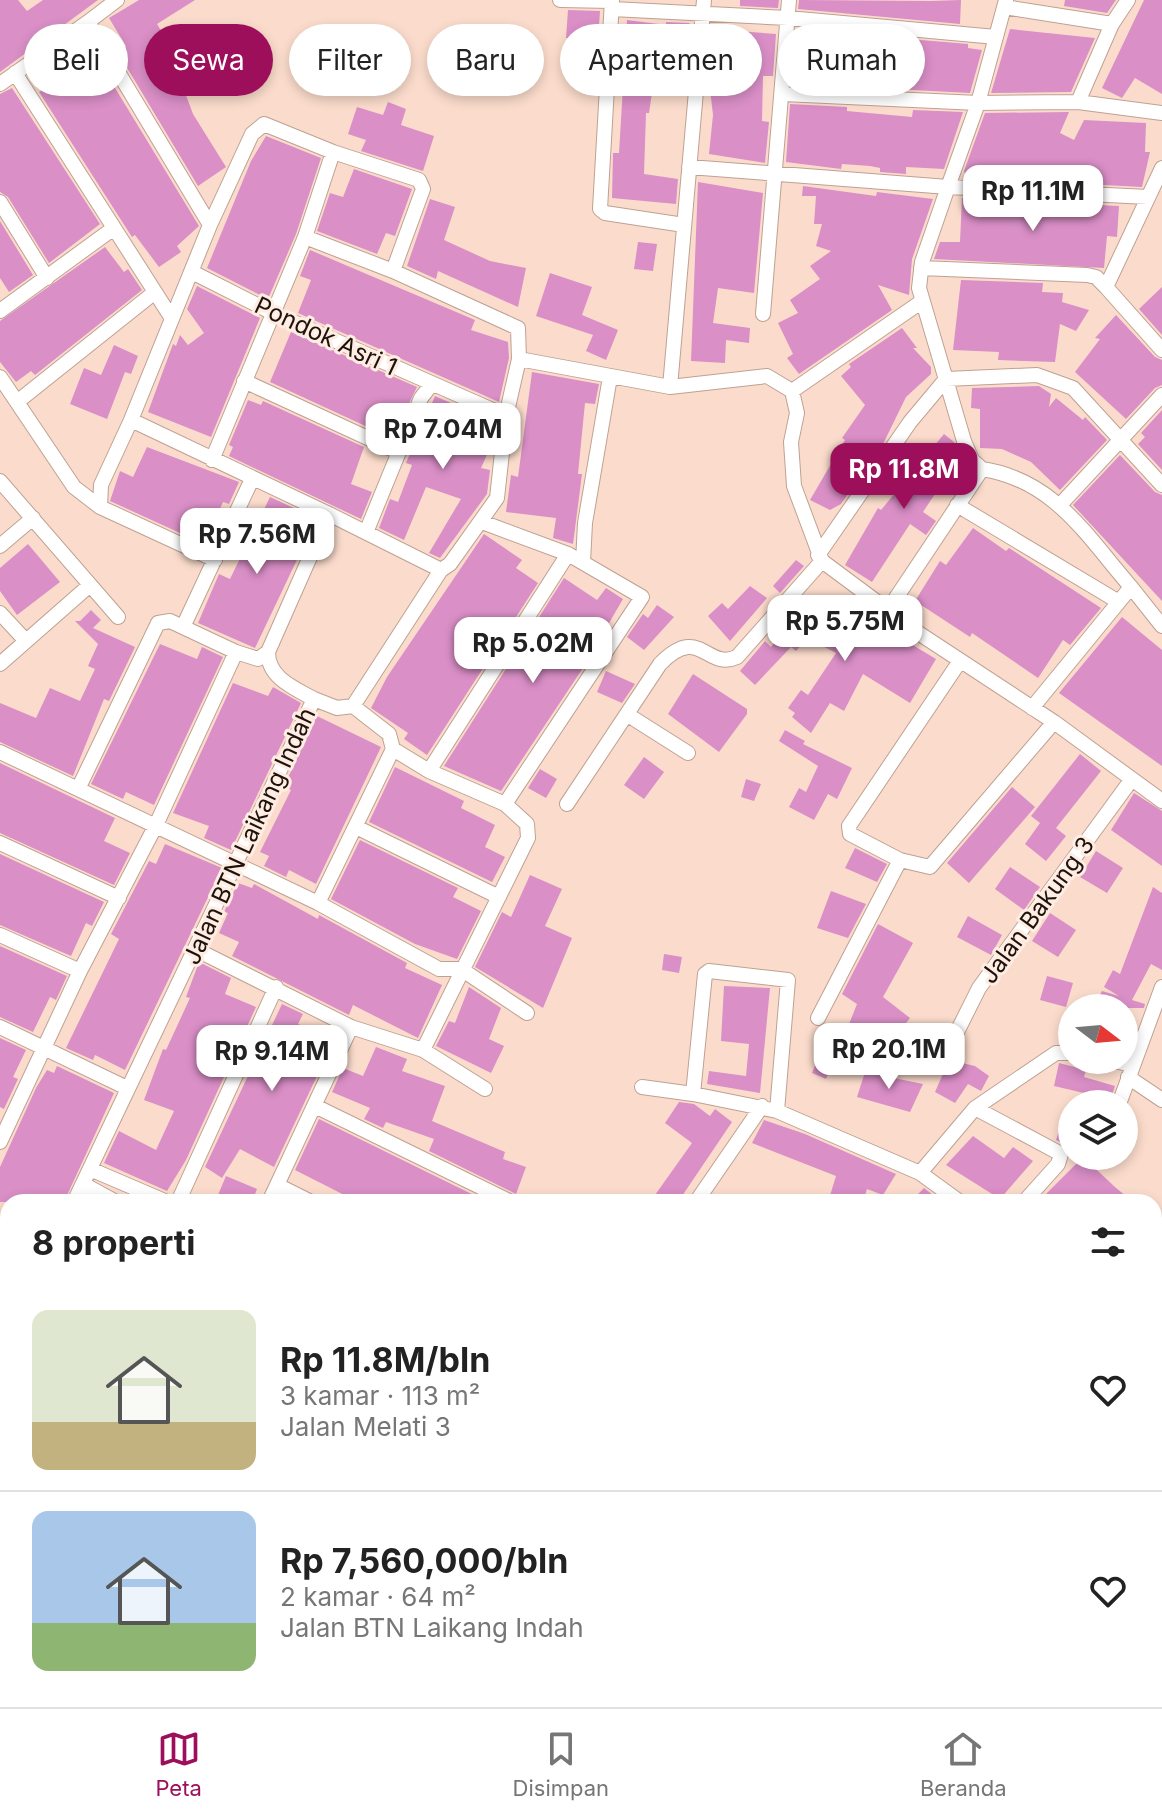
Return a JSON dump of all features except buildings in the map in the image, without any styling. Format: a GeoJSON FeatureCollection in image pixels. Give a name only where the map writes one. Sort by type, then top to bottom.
{"type":"FeatureCollection","features":[{"type":"Feature","properties":{"kind":"street"},"geometry":{"type":"LineString","coordinates":[[0,84],[117,0]]}},
{"type":"Feature","properties":{"kind":"street"},"geometry":{"type":"LineString","coordinates":[[560,0],[704,6],[788,18],[996,37]]}},
{"type":"Feature","properties":{"kind":"street"},"geometry":{"type":"LineString","coordinates":[[788,24],[789,0]]}},
{"type":"Feature","properties":{"kind":"street"},"geometry":{"type":"LineString","coordinates":[[1078,102],[1112,24],[1128,0]]}},
{"type":"Feature","properties":{"kind":"street"},"geometry":{"type":"LineString","coordinates":[[612,3],[600,209],[605,213],[684,225]]}},
{"type":"Feature","properties":{"kind":"street"},"geometry":{"type":"LineString","coordinates":[[1112,24],[1005,3],[978,103],[921,268],[921,302],[972,460],[982,469],[1020,477],[1060,505],[1162,626]]}},
{"type":"Feature","properties":{"kind":"street"},"geometry":{"type":"LineString","coordinates":[[670,387],[704,6]]}},
{"type":"Feature","properties":{"kind":"street"},"geometry":{"type":"LineString","coordinates":[[88,22],[210,225]]}},
{"type":"Feature","properties":{"kind":"street"},"geometry":{"type":"LineString","coordinates":[[15,73],[171,317]]}},
{"type":"Feature","properties":{"kind":"street"},"geometry":{"type":"LineString","coordinates":[[763,314],[783,96]]}},
{"type":"Feature","properties":{"kind":"street"},"geometry":{"type":"LineString","coordinates":[[826,96],[978,103],[1078,102],[1162,113]]}},
{"type":"Feature","properties":{"kind":"street"},"geometry":{"type":"LineString","coordinates":[[100,507],[101,485],[131,420],[171,317],[210,225],[252,134],[259,126],[264,124],[424,183],[393,271]]}},
{"type":"Feature","properties":{"kind":"street"},"geometry":{"type":"LineString","coordinates":[[212,460],[305,237],[333,152]]}},
{"type":"Feature","properties":{"kind":"street"},"geometry":{"type":"LineString","coordinates":[[689,167],[948,187],[1148,197]]}},
{"type":"Feature","properties":{"kind":"street"},"geometry":{"type":"LineString","coordinates":[[1106,287],[1162,168]]}},
{"type":"Feature","properties":{"kind":"street"},"geometry":{"type":"LineString","coordinates":[[0,202],[47,278]]}},
{"type":"Feature","properties":{"kind":"street"},"geometry":{"type":"LineString","coordinates":[[0,311],[114,228]]}},
{"type":"Feature","properties":{"kind":"street"},"geometry":{"type":"LineString","coordinates":[[305,237],[393,271],[518,328],[519,359],[506,416],[499,487],[482,522],[450,564],[441,570],[353,706]]}},
{"type":"Feature","properties":{"kind":"street"},"geometry":{"type":"LineString","coordinates":[[921,268],[1096,277],[1162,350]]}},
{"type":"Feature","properties":{"kind":"street","name":"Pondok Asri 1"},"geometry":{"type":"LineString","coordinates":[[192,272],[273,313],[506,416]]}},
{"type":"Feature","properties":{"kind":"street"},"geometry":{"type":"LineString","coordinates":[[17,402],[155,292]]}},
{"type":"Feature","properties":{"kind":"street"},"geometry":{"type":"LineString","coordinates":[[792,391],[921,302]]}},
{"type":"Feature","properties":{"kind":"street"},"geometry":{"type":"LineString","coordinates":[[519,359],[670,387],[757,375],[777,380],[792,391],[797,413],[791,463],[794,486],[820,558],[960,661],[1054,722],[1132,779],[1159,793]]}},
{"type":"Feature","properties":{"kind":"street"},"geometry":{"type":"LineString","coordinates":[[567,804],[660,664],[673,651],[687,646],[726,660],[737,657],[820,558],[910,422],[946,379],[1037,375],[1073,388],[1162,485]]}},
{"type":"Feature","properties":{"kind":"street"},"geometry":{"type":"LineString","coordinates":[[0,377],[74,487],[100,507],[215,560]]}},
{"type":"Feature","properties":{"kind":"street"},"geometry":{"type":"LineString","coordinates":[[583,562],[585,523],[610,377]]}},
{"type":"Feature","properties":{"kind":"street"},"geometry":{"type":"LineString","coordinates":[[244,381],[398,452]]}},
{"type":"Feature","properties":{"kind":"street"},"geometry":{"type":"LineString","coordinates":[[367,530],[421,398],[431,385]]}},
{"type":"Feature","properties":{"kind":"street"},"geometry":{"type":"LineString","coordinates":[[1060,505],[1162,395]]}},
{"type":"Feature","properties":{"kind":"street"},"geometry":{"type":"LineString","coordinates":[[131,420],[367,530],[441,570]]}},
{"type":"Feature","properties":{"kind":"street"},"geometry":{"type":"LineString","coordinates":[[888,610],[982,469]]}},
{"type":"Feature","properties":{"kind":"street"},"geometry":{"type":"LineString","coordinates":[[183,627],[252,479]]}},
{"type":"Feature","properties":{"kind":"street"},"geometry":{"type":"LineString","coordinates":[[0,481],[118,617]]}},
{"type":"Feature","properties":{"kind":"street"},"geometry":{"type":"LineString","coordinates":[[957,505],[1119,602]]}},
{"type":"Feature","properties":{"kind":"street"},"geometry":{"type":"LineString","coordinates":[[79,787],[153,627],[170,621],[258,659],[268,652],[329,514]]}},
{"type":"Feature","properties":{"kind":"street"},"geometry":{"type":"LineString","coordinates":[[0,546],[33,518]]}},
{"type":"Feature","properties":{"kind":"street"},"geometry":{"type":"LineString","coordinates":[[482,522],[568,554],[642,597],[505,804]]}},
{"type":"Feature","properties":{"kind":"street"},"geometry":{"type":"LineString","coordinates":[[429,771],[568,554]]}},
{"type":"Feature","properties":{"kind":"street"},"geometry":{"type":"LineString","coordinates":[[0,664],[90,585]]}},
{"type":"Feature","properties":{"kind":"street"},"geometry":{"type":"LineString","coordinates":[[1032,708],[1131,587]]}},
{"type":"Feature","properties":{"kind":"street"},"geometry":{"type":"LineString","coordinates":[[0,613],[26,641]]}},
{"type":"Feature","properties":{"kind":"street"},"geometry":{"type":"LineString","coordinates":[[0,1142],[4,1123],[156,825],[236,652]]}},
{"type":"Feature","properties":{"kind":"street","name":"Jalan BTN Laikang Indah"},"geometry":{"type":"LineString","coordinates":[[78,1194],[314,699],[275,674],[268,661],[268,652]]}},
{"type":"Feature","properties":{"kind":"street"},"geometry":{"type":"LineString","coordinates":[[960,661],[849,826],[850,834],[900,860],[924,869],[930,867],[1054,722]]}},
{"type":"Feature","properties":{"kind":"street"},"geometry":{"type":"LineString","coordinates":[[314,699],[337,708],[353,706],[389,734],[393,749],[318,903]]}},
{"type":"Feature","properties":{"kind":"street"},"geometry":{"type":"LineString","coordinates":[[628,715],[688,753]]}},
{"type":"Feature","properties":{"kind":"street"},"geometry":{"type":"LineString","coordinates":[[393,749],[429,771],[505,804],[529,831],[423,1050]]}},
{"type":"Feature","properties":{"kind":"street"},"geometry":{"type":"LineString","coordinates":[[0,752],[318,903],[439,969],[461,969],[527,1013]]}},
{"type":"Feature","properties":{"kind":"street","name":"Jalan Bakung 3"},"geometry":{"type":"LineString","coordinates":[[950,1046],[979,988],[1132,779]]}},
{"type":"Feature","properties":{"kind":"street"},"geometry":{"type":"LineString","coordinates":[[356,827],[499,897]]}},
{"type":"Feature","properties":{"kind":"street"},"geometry":{"type":"LineString","coordinates":[[0,843],[119,898]]}},
{"type":"Feature","properties":{"kind":"street"},"geometry":{"type":"LineString","coordinates":[[818,1018],[900,860]]}},
{"type":"Feature","properties":{"kind":"street"},"geometry":{"type":"LineString","coordinates":[[0,935],[80,971]]}},
{"type":"Feature","properties":{"kind":"street"},"geometry":{"type":"LineString","coordinates":[[195,949],[351,1027],[423,1050],[485,1089]]}},
{"type":"Feature","properties":{"kind":"street"},"geometry":{"type":"LineString","coordinates":[[693,1094],[705,974],[714,970],[784,978],[789,983],[777,1111]]}},
{"type":"Feature","properties":{"kind":"street"},"geometry":{"type":"LineString","coordinates":[[182,1194],[276,987]]}},
{"type":"Feature","properties":{"kind":"street"},"geometry":{"type":"LineString","coordinates":[[1138,1051],[1160,996]]}},
{"type":"Feature","properties":{"kind":"street"},"geometry":{"type":"LineString","coordinates":[[0,1027],[127,1088]]}},
{"type":"Feature","properties":{"kind":"street"},"geometry":{"type":"LineString","coordinates":[[273,1194],[317,1107],[351,1027]]}},
{"type":"Feature","properties":{"kind":"street"},"geometry":{"type":"LineString","coordinates":[[920,1173],[975,1108],[1058,1053]]}},
{"type":"Feature","properties":{"kind":"street"},"geometry":{"type":"LineString","coordinates":[[1133,1074],[1162,1100]]}},
{"type":"Feature","properties":{"kind":"street"},"geometry":{"type":"LineString","coordinates":[[642,1087],[777,1111],[920,1173],[949,1194]]}},
{"type":"Feature","properties":{"kind":"street"},"geometry":{"type":"LineString","coordinates":[[702,1194],[762,1106]]}},
{"type":"Feature","properties":{"kind":"street"},"geometry":{"type":"LineString","coordinates":[[317,1107],[495,1194]]}},
{"type":"Feature","properties":{"kind":"street"},"geometry":{"type":"LineString","coordinates":[[975,1108],[1061,1154],[1058,1164],[1031,1194]]}},
{"type":"Feature","properties":{"kind":"street"},"geometry":{"type":"LineString","coordinates":[[90,1169],[148,1194]]}},
{"type":"Feature","properties":{"kind":"street"},"geometry":{"type":"LineString","coordinates":[[83,1184],[101,1194]]}},
{"type":"Feature","properties":{"kind":"street"},"geometry":{"type":"LineString","coordinates":[[277,1185],[295,1194]]}}]}
